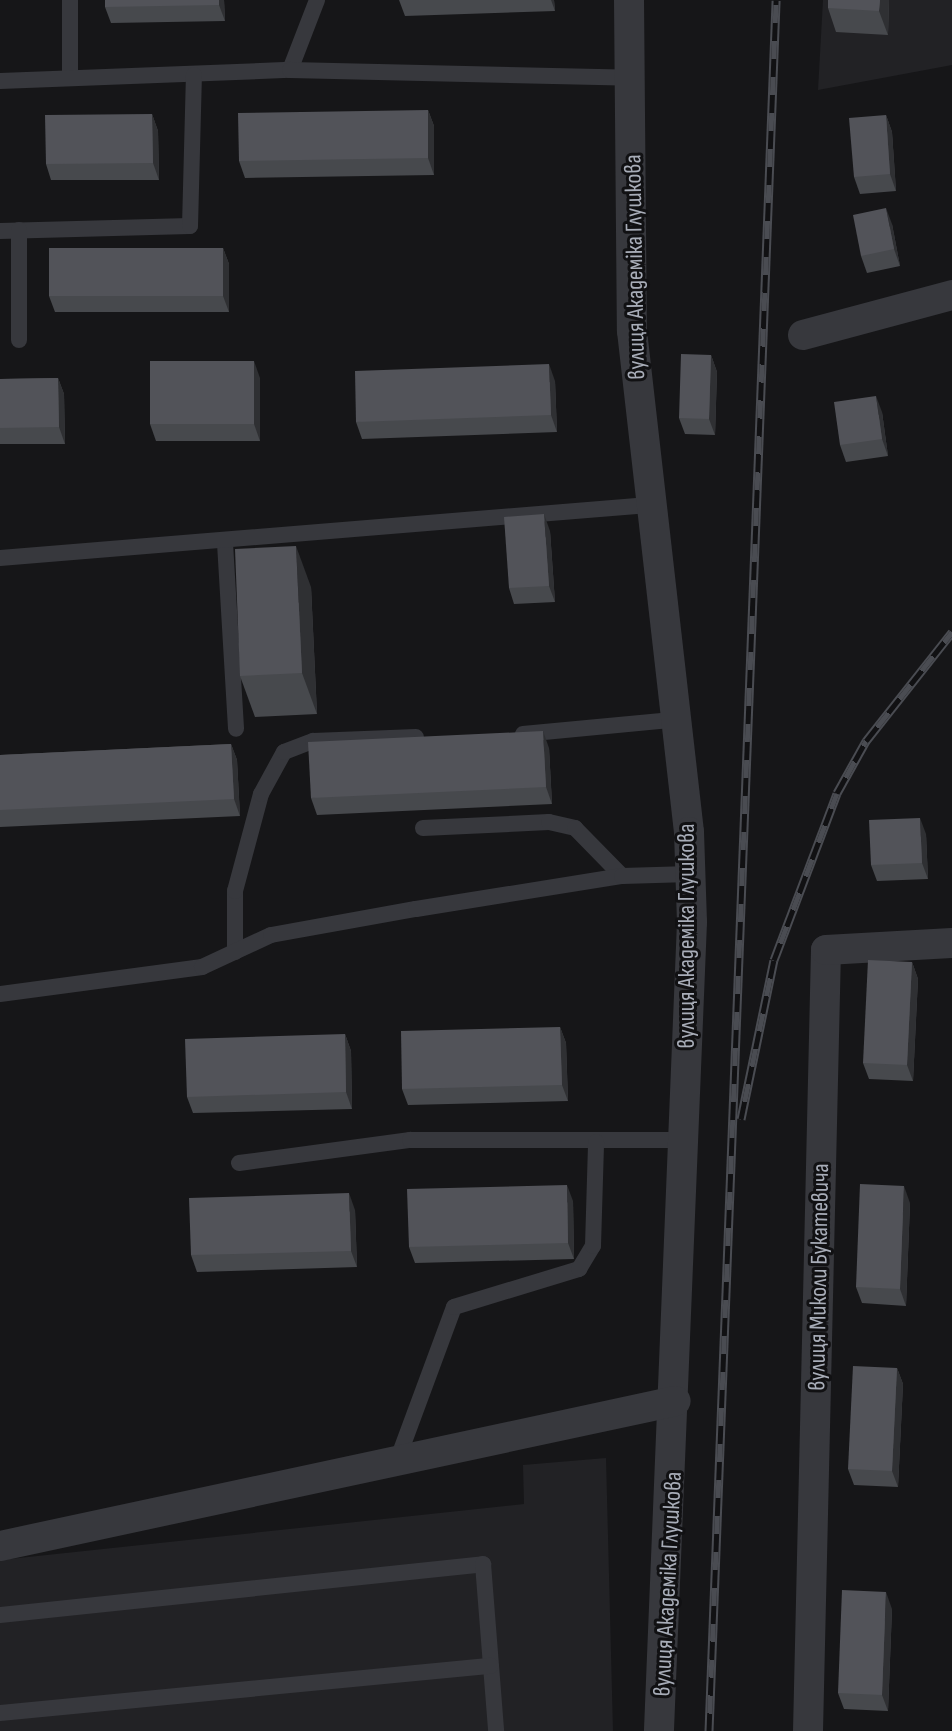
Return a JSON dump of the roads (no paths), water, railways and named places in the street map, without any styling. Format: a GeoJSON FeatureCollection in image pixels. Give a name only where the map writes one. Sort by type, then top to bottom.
{"type":"FeatureCollection","features":[{"type":"Feature","properties":{"kind":"street","name":"вулиця Академіка Глушкова"},"geometry":{"type":"LineString","coordinates":[[629,0],[632,331],[690,874],[686,1140],[659,1731]]}},
{"type":"Feature","properties":{"kind":"street"},"geometry":{"type":"LineString","coordinates":[[803,335],[952,295]]}},
{"type":"Feature","properties":{"kind":"street","name":"вулиця Миколи Букатевича"},"geometry":{"type":"LineString","coordinates":[[808,1731],[826,950],[952,943]]}},
{"type":"Feature","properties":{"kind":"street"},"geometry":{"type":"LineString","coordinates":[[0,1546],[676,1401]]}},
{"type":"Feature","properties":{"kind":"lane"},"geometry":{"type":"LineString","coordinates":[[70,0],[70,78]]}},
{"type":"Feature","properties":{"kind":"lane"},"geometry":{"type":"LineString","coordinates":[[290,70],[317,0]]}},
{"type":"Feature","properties":{"kind":"lane"},"geometry":{"type":"LineString","coordinates":[[0,81],[290,70],[632,78]]}},
{"type":"Feature","properties":{"kind":"lane"},"geometry":{"type":"LineString","coordinates":[[0,231],[190,226],[194,75]]}},
{"type":"Feature","properties":{"kind":"lane"},"geometry":{"type":"LineString","coordinates":[[19,230],[19,340]]}},
{"type":"Feature","properties":{"kind":"lane"},"geometry":{"type":"LineString","coordinates":[[0,558],[225,543],[649,505]]}},
{"type":"Feature","properties":{"kind":"lane"},"geometry":{"type":"LineString","coordinates":[[225,543],[236,729]]}},
{"type":"Feature","properties":{"kind":"lane"},"geometry":{"type":"LineString","coordinates":[[501,734],[611,731],[672,720]]}},
{"type":"Feature","properties":{"kind":"lane"},"geometry":{"type":"LineString","coordinates":[[235,952],[235,891],[261,794],[284,752],[313,741],[438,737]]}},
{"type":"Feature","properties":{"kind":"lane"},"geometry":{"type":"LineString","coordinates":[[423,828],[549,822],[575,828],[622,876]]}},
{"type":"Feature","properties":{"kind":"lane"},"geometry":{"type":"LineString","coordinates":[[0,994],[202,967],[271,935],[622,876],[690,874]]}},
{"type":"Feature","properties":{"kind":"lane"},"geometry":{"type":"LineString","coordinates":[[239,1163],[410,1140],[686,1140]]}},
{"type":"Feature","properties":{"kind":"lane"},"geometry":{"type":"LineString","coordinates":[[397,1461],[454,1307],[579,1269],[593,1246],[596,1142]]}},
{"type":"Feature","properties":{"kind":"lane"},"geometry":{"type":"LineString","coordinates":[[0,1615],[483,1564],[496,1731]]}},
{"type":"Feature","properties":{"kind":"lane"},"geometry":{"type":"LineString","coordinates":[[0,1713],[491,1666]]}},
{"type":"Feature","properties":{"kind":"railway"},"geometry":{"type":"LineString","coordinates":[[709,1731],[776,0]]}},
{"type":"Feature","properties":{"kind":"railway"},"geometry":{"type":"LineString","coordinates":[[741,1119],[774,960],[837,793],[866,741],[952,632]]}}]}
